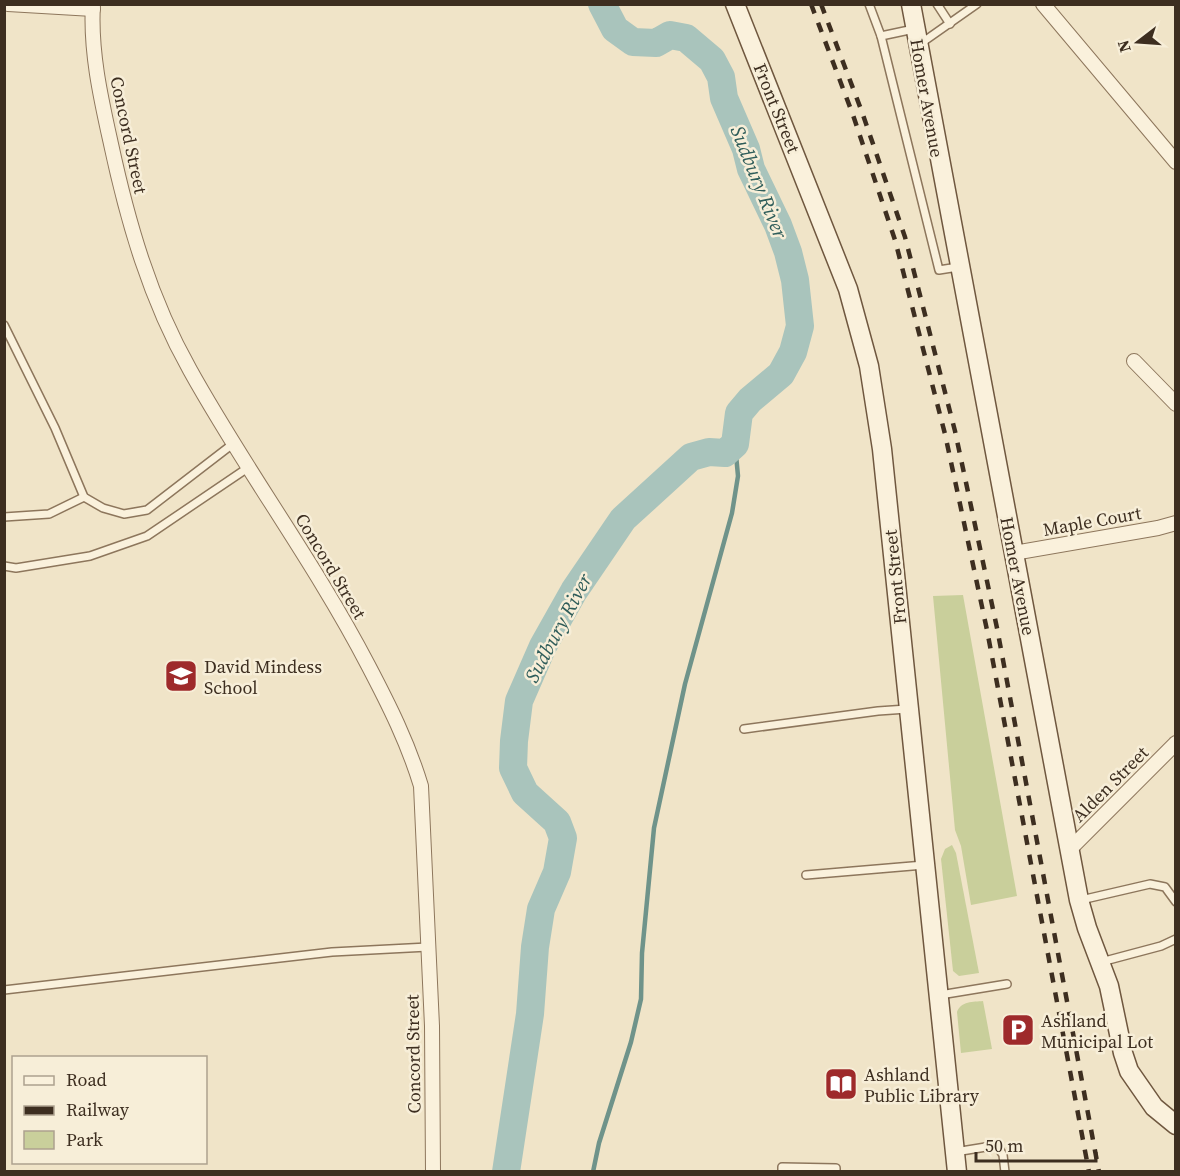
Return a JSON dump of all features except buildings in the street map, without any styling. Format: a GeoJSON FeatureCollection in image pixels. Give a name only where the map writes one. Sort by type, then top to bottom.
{"type":"FeatureCollection","features":[{"type":"Feature","properties":{"kind":"street"},"geometry":{"type":"LineString","coordinates":[[8,4],[93,7]]}},
{"type":"Feature","properties":{"kind":"street","name":"Front Street"},"geometry":{"type":"LineString","coordinates":[[735,4],[848,289],[871,376],[882,449],[957,1172]]}},
{"type":"Feature","properties":{"kind":"street","name":"Homer Avenue"},"geometry":{"type":"LineString","coordinates":[[911,4],[1079,900],[1112,996],[1123,1053],[1129,1071],[1154,1107],[1176,1125]]}},
{"type":"Feature","properties":{"kind":"street"},"geometry":{"type":"LineString","coordinates":[[1043,4],[1176,162]]}},
{"type":"Feature","properties":{"kind":"street","name":"Concord Street"},"geometry":{"type":"LineString","coordinates":[[93,7],[92,20],[101,96],[121,192],[151,291],[189,370],[344,619],[388,702],[410,751],[421,786],[432,1026],[433,1172]]}},
{"type":"Feature","properties":{"kind":"street"},"geometry":{"type":"LineString","coordinates":[[1134,361],[1176,404]]}},
{"type":"Feature","properties":{"kind":"street","name":"Maple Court"},"geometry":{"type":"LineString","coordinates":[[1014,553],[1176,523]]}},
{"type":"Feature","properties":{"kind":"street","name":"Alden Street"},"geometry":{"type":"LineString","coordinates":[[1069,850],[1176,743]]}},
{"type":"Feature","properties":{"kind":"lane"},"geometry":{"type":"LineString","coordinates":[[869,4],[882,36],[939,270],[959,267]]}},
{"type":"Feature","properties":{"kind":"lane"},"geometry":{"type":"LineString","coordinates":[[937,4],[950,24]]}},
{"type":"Feature","properties":{"kind":"lane"},"geometry":{"type":"LineString","coordinates":[[882,36],[916,37],[950,24],[977,4]]}},
{"type":"Feature","properties":{"kind":"lane"},"geometry":{"type":"LineString","coordinates":[[4,326],[55,428],[84,497],[103,508],[124,514],[147,510],[234,443]]}},
{"type":"Feature","properties":{"kind":"lane"},"geometry":{"type":"LineString","coordinates":[[4,566],[16,568],[90,556],[147,536],[249,466]]}},
{"type":"Feature","properties":{"kind":"lane"},"geometry":{"type":"LineString","coordinates":[[4,517],[49,514],[84,497]]}},
{"type":"Feature","properties":{"kind":"lane"},"geometry":{"type":"LineString","coordinates":[[744,729],[878,711],[910,709]]}},
{"type":"Feature","properties":{"kind":"lane"},"geometry":{"type":"LineString","coordinates":[[806,875],[926,865]]}},
{"type":"Feature","properties":{"kind":"lane"},"geometry":{"type":"LineString","coordinates":[[1079,900],[1150,884],[1165,887],[1176,902]]}},
{"type":"Feature","properties":{"kind":"lane"},"geometry":{"type":"LineString","coordinates":[[1101,962],[1161,946],[1176,939]]}},
{"type":"Feature","properties":{"kind":"lane"},"geometry":{"type":"LineString","coordinates":[[4,990],[332,952],[428,946]]}},
{"type":"Feature","properties":{"kind":"lane"},"geometry":{"type":"LineString","coordinates":[[940,994],[1007,984]]}},
{"type":"Feature","properties":{"kind":"lane"},"geometry":{"type":"LineString","coordinates":[[955,1152],[998,1147],[1003,1155],[1005,1172]]}},
{"type":"Feature","properties":{"kind":"lane"},"geometry":{"type":"LineString","coordinates":[[782,1172],[782,1167],[836,1168],[836,1172]]}},
{"type":"Feature","properties":{"kind":"green space"},"geometry":{"type":"Polygon","coordinates":[[[963,595],[1017,896],[971,905],[961,846],[955,830],[933,596],[963,595]]]}},
{"type":"Feature","properties":{"kind":"green space"},"geometry":{"type":"Polygon","coordinates":[[[952,845],[956,853],[979,973],[959,976],[953,971],[941,859],[945,849],[952,845]]]}},
{"type":"Feature","properties":{"kind":"green space"},"geometry":{"type":"Polygon","coordinates":[[[983,1001],[992,1049],[961,1053],[957,1012],[964,1004],[983,1001]]]}},
{"type":"Feature","properties":{"kind":"waterway","name":"Sudbury River"},"geometry":{"type":"LineString","coordinates":[[506,1172],[530,1014],[535,947],[541,909],[557,872],[563,838],[557,822],[525,793],[513,768],[519,701],[543,646],[574,591],[623,519],[691,457],[709,452],[725,453],[735,444],[739,413],[750,400],[781,374],[793,352],[800,326],[795,280],[788,252],[778,225],[751,169],[746,149],[724,98],[721,77],[712,60],[686,38],[670,35],[656,43],[633,42],[615,29],[602,4]]}},
{"type":"Feature","properties":{"kind":"waterway"},"geometry":{"type":"LineString","coordinates":[[593,1172],[599,1143],[631,1042],[641,999],[642,953],[654,828],[685,684],[732,513],[738,476],[735,444]]}},
{"type":"Feature","properties":{"kind":"railway"},"geometry":{"type":"LineString","coordinates":[[811,4],[853,115],[895,240],[945,434],[987,630],[1089,1172]]}},
{"type":"Feature","properties":{"kind":"railway"},"geometry":{"type":"LineString","coordinates":[[821,4],[862,112],[905,237],[955,431],[997,628],[1099,1172]]}},
{"type":"Feature","properties":{"kind":"place","name":"David Mindess School"},"geometry":{"type":"Point","coordinates":[181,676]}},
{"type":"Feature","properties":{"kind":"place","name":"Ashland Municipal Lot"},"geometry":{"type":"Point","coordinates":[1018,1030]}},
{"type":"Feature","properties":{"kind":"place","name":"Ashland Public Library"},"geometry":{"type":"Point","coordinates":[841,1084]}}]}
